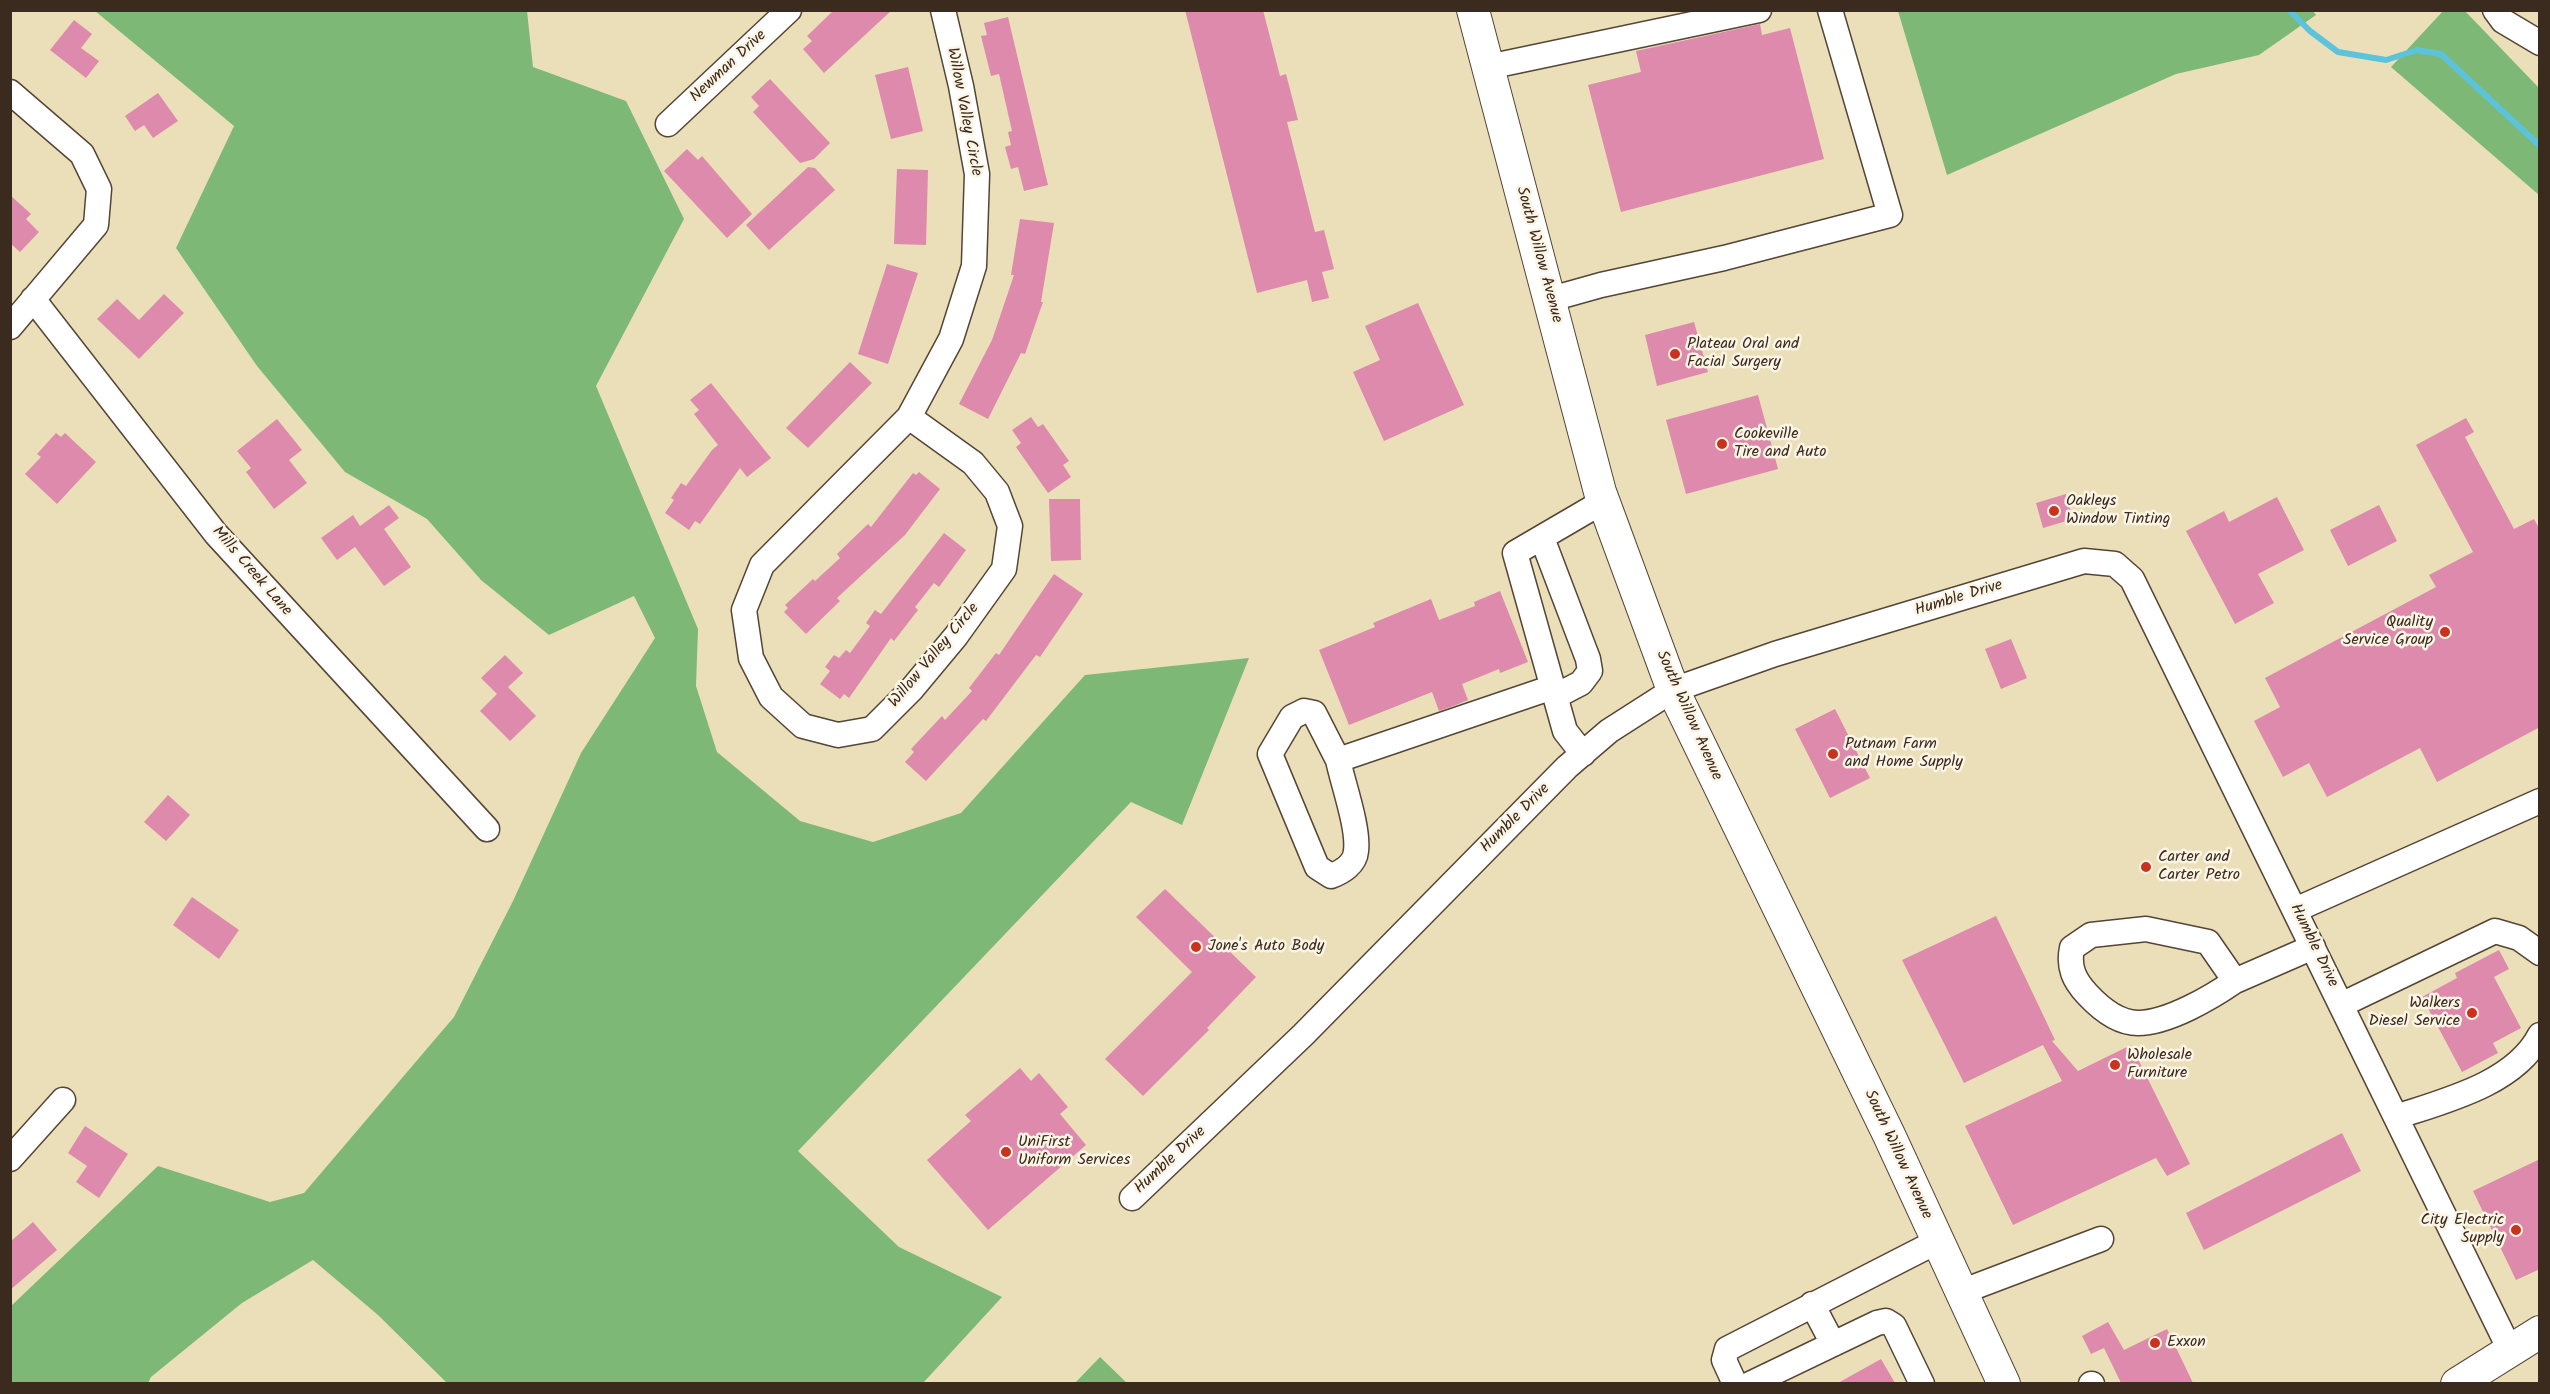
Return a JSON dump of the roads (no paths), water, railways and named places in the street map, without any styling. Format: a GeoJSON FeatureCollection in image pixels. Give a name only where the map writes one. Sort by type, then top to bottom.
{"type":"FeatureCollection","features":[{"type":"Feature","properties":{"kind":"main road","name":"South Willow Avenue"},"geometry":{"type":"LineString","coordinates":[[1473,10],[1604,501],[1673,690],[2004,1383]]}},
{"type":"Feature","properties":{"kind":"main road"},"geometry":{"type":"LineString","coordinates":[[2457,1383],[2540,1332]]}},
{"type":"Feature","properties":{"kind":"street","name":"Newman Drive"},"geometry":{"type":"LineString","coordinates":[[668,124],[789,10]]}},
{"type":"Feature","properties":{"kind":"street","name":"Willow Valley Circle"},"geometry":{"type":"LineString","coordinates":[[909,417],[973,463],[997,492],[1010,526],[1004,569],[948,645],[911,690],[872,729],[838,735],[803,726],[771,697],[751,658],[744,610],[762,565],[909,417],[951,339],[974,266],[977,174],[961,86],[943,10]]}},
{"type":"Feature","properties":{"kind":"street"},"geometry":{"type":"LineString","coordinates":[[1488,66],[1759,10]]}},
{"type":"Feature","properties":{"kind":"street"},"geometry":{"type":"LineString","coordinates":[[1551,299],[1601,285],[1724,258],[1890,215],[1830,10]]}},
{"type":"Feature","properties":{"kind":"street"},"geometry":{"type":"LineString","coordinates":[[2495,10],[2503,21],[2540,43]]}},
{"type":"Feature","properties":{"kind":"street"},"geometry":{"type":"LineString","coordinates":[[10,92],[82,154],[99,189],[96,225],[10,327]]}},
{"type":"Feature","properties":{"kind":"street","name":"Mills Creek Lane"},"geometry":{"type":"LineString","coordinates":[[33,299],[216,534],[487,830]]}},
{"type":"Feature","properties":{"kind":"street"},"geometry":{"type":"LineString","coordinates":[[1583,754],[1565,731],[1515,553],[1604,501]]}},
{"type":"Feature","properties":{"kind":"street"},"geometry":{"type":"LineString","coordinates":[[1338,760],[1581,683],[1590,671],[1588,659],[1542,538]]}},
{"type":"Feature","properties":{"kind":"street","name":"Humble Drive"},"geometry":{"type":"LineString","coordinates":[[1132,1198],[1304,1035],[1508,826],[1609,731],[1673,690],[1775,654],[2084,561],[2115,564],[2132,579],[2510,1350]]}},
{"type":"Feature","properties":{"kind":"street"},"geometry":{"type":"LineString","coordinates":[[1304,711],[1314,712],[1338,760],[1354,828],[1356,853],[1345,870],[1331,876],[1317,867],[1270,754],[1293,717],[1304,711]]}},
{"type":"Feature","properties":{"kind":"street"},"geometry":{"type":"LineString","coordinates":[[2295,910],[2540,801]]}},
{"type":"Feature","properties":{"kind":"street"},"geometry":{"type":"LineString","coordinates":[[2235,981],[2208,942],[2146,929],[2091,935],[2072,948],[2069,963],[2081,987],[2102,1010],[2136,1023],[2147,1022],[2194,1007],[2235,981],[2313,947]]}},
{"type":"Feature","properties":{"kind":"street"},"geometry":{"type":"LineString","coordinates":[[2342,1005],[2495,931],[2519,938],[2540,953]]}},
{"type":"Feature","properties":{"kind":"street"},"geometry":{"type":"LineString","coordinates":[[2396,1117],[2476,1091],[2525,1057],[2540,1035]]}},
{"type":"Feature","properties":{"kind":"street"},"geometry":{"type":"LineString","coordinates":[[10,1159],[63,1100]]}},
{"type":"Feature","properties":{"kind":"street"},"geometry":{"type":"LineString","coordinates":[[1961,1292],[2101,1239]]}},
{"type":"Feature","properties":{"kind":"street"},"geometry":{"type":"LineString","coordinates":[[1735,1383],[1724,1360],[1727,1349],[1938,1241]]}},
{"type":"Feature","properties":{"kind":"street"},"geometry":{"type":"LineString","coordinates":[[1812,1304],[1833,1344]]}},
{"type":"Feature","properties":{"kind":"street"},"geometry":{"type":"LineString","coordinates":[[1750,1383],[1877,1323],[1886,1322],[1894,1326],[1922,1383]]}},
{"type":"Feature","properties":{"kind":"waterway"},"geometry":{"type":"LineString","coordinates":[[2289,10],[2310,31],[2338,52],[2386,60],[2417,50],[2441,54],[2540,146]]}},
{"type":"Feature","properties":{"kind":"place","name":"Plateau Oral and Facial Surgery"},"geometry":{"type":"Point","coordinates":[1675,354]}},
{"type":"Feature","properties":{"kind":"place","name":"Cookeville Tire and Auto"},"geometry":{"type":"Point","coordinates":[1722,444]}},
{"type":"Feature","properties":{"kind":"place","name":"Oakleys Window Tinting"},"geometry":{"type":"Point","coordinates":[2054,511]}},
{"type":"Feature","properties":{"kind":"place","name":"Quality Service Group"},"geometry":{"type":"Point","coordinates":[2445,632]}},
{"type":"Feature","properties":{"kind":"place","name":"Putnam Farm and Home Supply"},"geometry":{"type":"Point","coordinates":[1833,754]}},
{"type":"Feature","properties":{"kind":"place","name":"Carter and Carter Petro"},"geometry":{"type":"Point","coordinates":[2146,867]}},
{"type":"Feature","properties":{"kind":"place","name":"Jone's Auto Body"},"geometry":{"type":"Point","coordinates":[1196,947]}},
{"type":"Feature","properties":{"kind":"place","name":"Walkers Diesel Service"},"geometry":{"type":"Point","coordinates":[2472,1013]}},
{"type":"Feature","properties":{"kind":"place","name":"Wholesale Furniture"},"geometry":{"type":"Point","coordinates":[2115,1065]}},
{"type":"Feature","properties":{"kind":"place","name":"UniFirst Uniform Services"},"geometry":{"type":"Point","coordinates":[1006,1152]}},
{"type":"Feature","properties":{"kind":"place","name":"City Electric Supply"},"geometry":{"type":"Point","coordinates":[2516,1230]}},
{"type":"Feature","properties":{"kind":"place","name":"Exxon"},"geometry":{"type":"Point","coordinates":[2155,1343]}}]}
